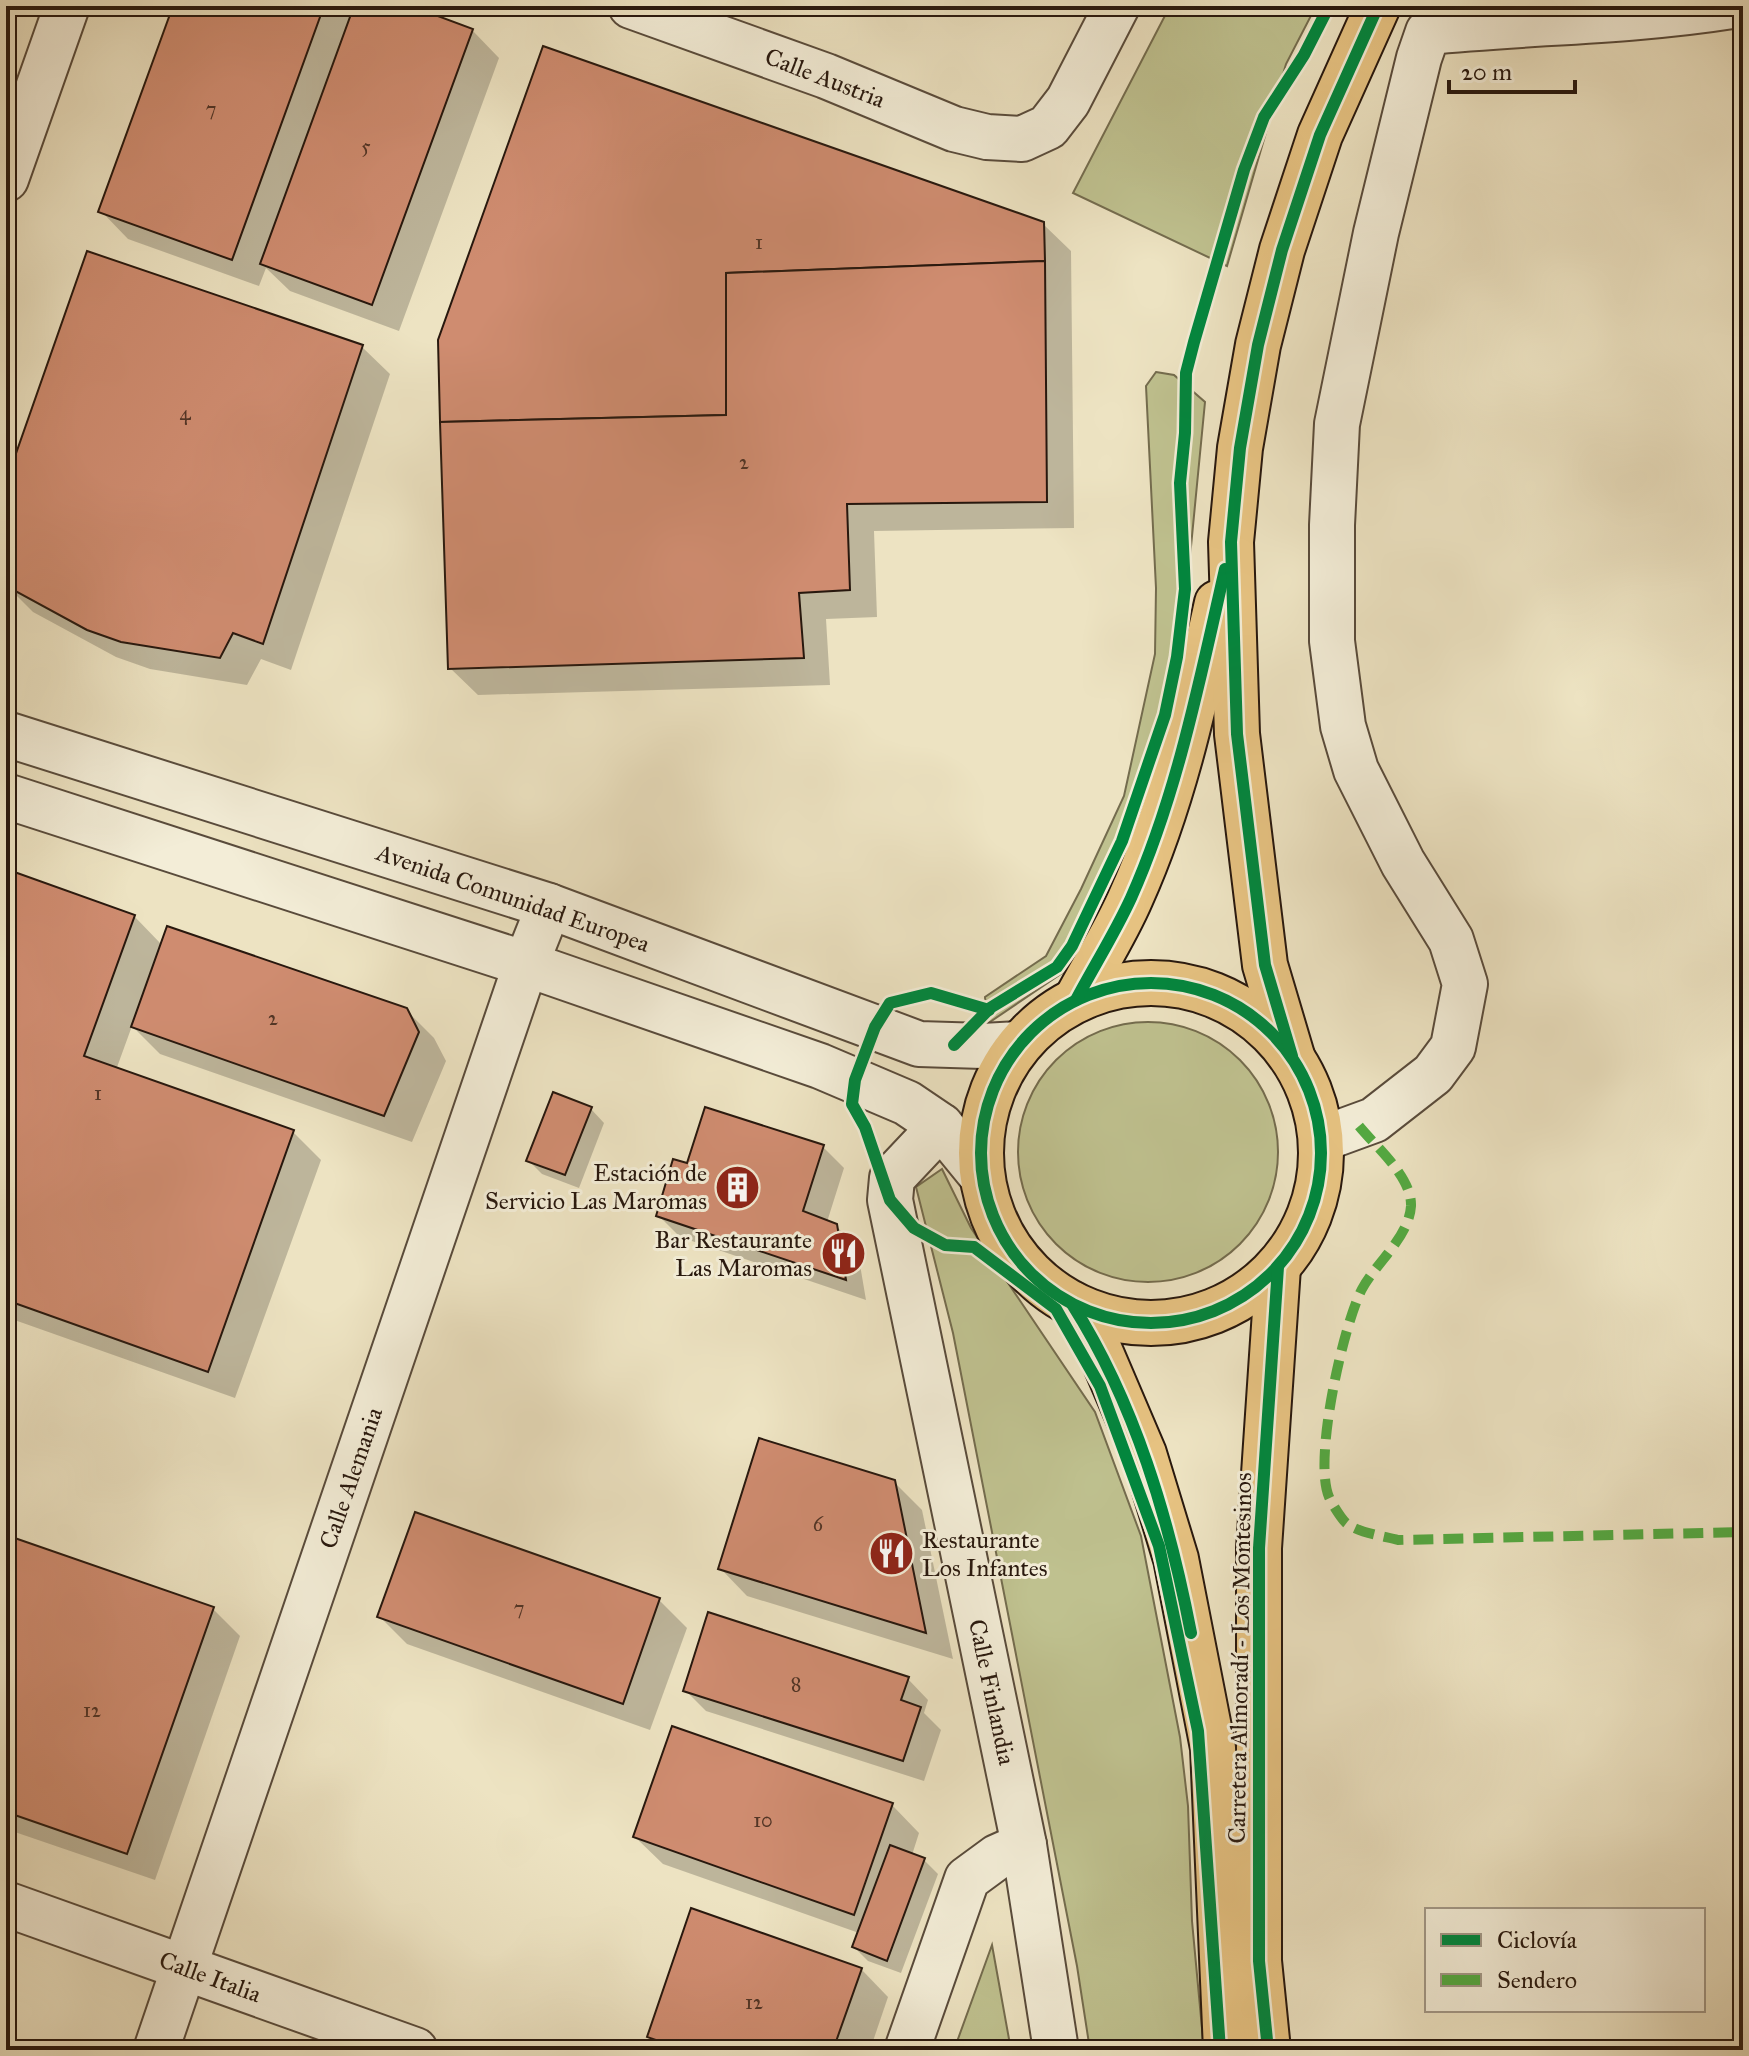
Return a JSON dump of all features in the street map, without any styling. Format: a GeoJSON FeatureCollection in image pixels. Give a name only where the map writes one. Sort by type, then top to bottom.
{"type":"FeatureCollection","features":[{"type":"Feature","properties":{"kind":"main road"},"geometry":{"type":"LineString","coordinates":[[1292,1056],[1265,965],[1237,734],[1231,542],[1240,448],[1258,345],[1282,250],[1320,135],[1378,6]]}},
{"type":"Feature","properties":{"kind":"main road"},"geometry":{"type":"LineString","coordinates":[[1076,1000],[1131,898],[1155,833],[1189,725],[1231,542]]}},
{"type":"Feature","properties":{"kind":"main road"},"geometry":{"type":"LineString","coordinates":[[1154,982],[1194,988],[1232,1003],[1266,1026],[1292,1056],[1307,1082],[1317,1110],[1322,1139],[1321,1173],[1313,1207],[1299,1239],[1278,1267],[1244,1296],[1203,1316],[1159,1323],[1114,1320],[1072,1304],[1037,1281],[1010,1250],[991,1214],[981,1175],[980,1140],[987,1105],[1000,1073],[1019,1044],[1045,1019],[1076,1000],[1114,987],[1154,982]]}},
{"type":"Feature","properties":{"kind":"main road","name":"Carretera Almoradí - Los Montesinos"},"geometry":{"type":"LineString","coordinates":[[1258,2048],[1259,1548],[1278,1267]]}},
{"type":"Feature","properties":{"kind":"main road","name":"Carretera Almoradí - Los Montesinos"},"geometry":{"type":"LineString","coordinates":[[1072,1304],[1097,1344],[1144,1454],[1176,1559],[1213,1748],[1258,2048]]}},
{"type":"Feature","properties":{"kind":"street"},"geometry":{"type":"LineString","coordinates":[[6,179],[67,6]]}},
{"type":"Feature","properties":{"kind":"street","name":"Calle Austria"},"geometry":{"type":"LineString","coordinates":[[631,6],[826,76],[954,129],[987,137],[1022,139],[1048,127],[1068,101],[1117,6]]}},
{"type":"Feature","properties":{"kind":"street"},"geometry":{"type":"LineString","coordinates":[[1322,1139],[1374,1120],[1433,1074],[1453,1047],[1465,984],[1451,940],[1403,863],[1356,770],[1343,726],[1332,641],[1332,525],[1337,424],[1376,233],[1419,58],[1433,19],[1496,25],[1577,22],[1732,6]]}},
{"type":"Feature","properties":{"kind":"street","name":"Avenida Comunidad Europea"},"geometry":{"type":"LineString","coordinates":[[6,734],[549,906],[919,1044],[1019,1044]]}},
{"type":"Feature","properties":{"kind":"street"},"geometry":{"type":"LineString","coordinates":[[6,796],[526,964],[832,1070],[907,1103],[941,1126],[981,1175]]}},
{"type":"Feature","properties":{"kind":"street","name":"Calle Alemania"},"geometry":{"type":"LineString","coordinates":[[156,2050],[526,964],[549,906]]}},
{"type":"Feature","properties":{"kind":"street","name":"Calle Finlandia"},"geometry":{"type":"LineString","coordinates":[[941,1126],[892,1178],[890,1200],[1024,1845],[1056,2050]]}},
{"type":"Feature","properties":{"kind":"street"},"geometry":{"type":"LineString","coordinates":[[907,2050],[967,1879],[997,1857],[1024,1845]]}},
{"type":"Feature","properties":{"kind":"street","name":"Calle Italia"},"geometry":{"type":"LineString","coordinates":[[6,1904],[415,2050]]}},
{"type":"Feature","properties":{"kind":"green space"},"geometry":{"type":"Polygon","coordinates":[[[1170,6],[1316,6],[1286,64],[1227,266],[1073,193],[1170,6]]]}},
{"type":"Feature","properties":{"kind":"green space"},"geometry":{"type":"Polygon","coordinates":[[[1156,372],[1174,375],[1205,402],[1180,660],[1166,727],[1130,852],[1068,969],[987,1024],[985,997],[1046,956],[1124,796],[1155,654],[1156,588],[1146,386],[1156,372]]]}},
{"type":"Feature","properties":{"kind":"green space"},"geometry":{"type":"Polygon","coordinates":[[[1135,1022],[1161,1022],[1186,1027],[1209,1037],[1231,1051],[1249,1069],[1273,1114],[1278,1152],[1273,1190],[1263,1213],[1249,1235],[1231,1253],[1186,1277],[1161,1282],[1135,1282],[1110,1277],[1087,1267],[1065,1253],[1047,1235],[1023,1190],[1018,1165],[1018,1139],[1023,1114],[1033,1091],[1047,1069],[1065,1051],[1110,1027],[1135,1022]]]}},
{"type":"Feature","properties":{"kind":"green space"},"geometry":{"type":"Polygon","coordinates":[[[942,1169],[971,1228],[1095,1412],[1141,1536],[1180,1737],[1188,1806],[1192,1921],[1204,2050],[1090,2050],[1077,1966],[953,1333],[916,1187],[942,1169]]]}},
{"type":"Feature","properties":{"kind":"green space"},"geometry":{"type":"Polygon","coordinates":[[[992,1945],[1011,2050],[954,2050],[992,1945]]]}},
{"type":"Feature","properties":{"kind":"building"},"geometry":{"type":"Polygon","coordinates":[[[173,6],[324,6],[232,260],[98,212],[173,6]]]}},
{"type":"Feature","properties":{"kind":"building"},"geometry":{"type":"Polygon","coordinates":[[[354,6],[411,6],[473,29],[372,305],[260,264],[354,6]]]}},
{"type":"Feature","properties":{"kind":"building"},"geometry":{"type":"Polygon","coordinates":[[[543,46],[1044,222],[1045,261],[726,273],[726,415],[440,422],[438,340],[543,46]]]}},
{"type":"Feature","properties":{"kind":"building"},"geometry":{"type":"Polygon","coordinates":[[[87,251],[363,345],[263,644],[233,633],[220,658],[121,642],[87,630],[6,586],[14,552],[6,550],[6,482],[87,251]]]}},
{"type":"Feature","properties":{"kind":"building"},"geometry":{"type":"Polygon","coordinates":[[[1045,261],[1047,502],[847,504],[850,590],[799,593],[804,658],[448,669],[440,422],[726,415],[726,273],[1045,261]]]}},
{"type":"Feature","properties":{"kind":"building"},"geometry":{"type":"Polygon","coordinates":[[[6,869],[135,915],[84,1056],[294,1130],[208,1372],[6,1300],[6,869]]]}},
{"type":"Feature","properties":{"kind":"building"},"geometry":{"type":"Polygon","coordinates":[[[167,926],[407,1008],[419,1032],[384,1116],[131,1027],[167,926]]]}},
{"type":"Feature","properties":{"kind":"building"},"geometry":{"type":"Polygon","coordinates":[[[553,1092],[592,1107],[565,1175],[526,1161],[553,1092]]]}},
{"type":"Feature","properties":{"kind":"building","name":"Estación de Servicio Las Maromas"},"geometry":{"type":"Polygon","coordinates":[[[705,1107],[824,1145],[803,1211],[837,1224],[846,1280],[656,1216],[673,1159],[687,1163],[705,1107]]]}},
{"type":"Feature","properties":{"kind":"building"},"geometry":{"type":"Polygon","coordinates":[[[759,1438],[895,1480],[926,1633],[718,1569],[759,1438]]]}},
{"type":"Feature","properties":{"kind":"building"},"geometry":{"type":"Polygon","coordinates":[[[415,1512],[660,1598],[623,1704],[377,1617],[415,1512]]]}},
{"type":"Feature","properties":{"kind":"building"},"geometry":{"type":"Polygon","coordinates":[[[6,1535],[214,1607],[127,1854],[6,1812],[6,1535]]]}},
{"type":"Feature","properties":{"kind":"building"},"geometry":{"type":"Polygon","coordinates":[[[708,1612],[909,1677],[901,1700],[921,1707],[903,1761],[683,1691],[708,1612]]]}},
{"type":"Feature","properties":{"kind":"building"},"geometry":{"type":"Polygon","coordinates":[[[672,1726],[893,1803],[854,1915],[633,1837],[672,1726]]]}},
{"type":"Feature","properties":{"kind":"building"},"geometry":{"type":"Polygon","coordinates":[[[890,1845],[925,1858],[887,1961],[852,1947],[890,1845]]]}},
{"type":"Feature","properties":{"kind":"building"},"geometry":{"type":"Polygon","coordinates":[[[691,1908],[862,1968],[833,2050],[685,2050],[647,2037],[691,1908]]]}},
{"type":"Feature","properties":{"kind":"marked path"},"geometry":{"type":"LineString","coordinates":[[1359,1126],[1399,1173],[1406,1184],[1411,1206],[1398,1239],[1368,1279],[1354,1307],[1332,1393],[1325,1479],[1330,1500],[1346,1523],[1364,1532],[1398,1540],[1743,1532]]}},
{"type":"Feature","properties":{"kind":"cycle path"},"geometry":{"type":"LineString","coordinates":[[954,1045],[990,1008],[1057,967],[1072,946],[1122,841],[1165,715],[1177,657],[1185,589],[1180,483],[1186,373],[1244,170],[1264,117],[1304,55],[1329,6]]}},
{"type":"Feature","properties":{"kind":"cycle path"},"geometry":{"type":"LineString","coordinates":[[1292,1056],[1265,965],[1237,734],[1231,542],[1240,448],[1258,345],[1282,250],[1320,135],[1378,6]]}},
{"type":"Feature","properties":{"kind":"cycle path"},"geometry":{"type":"LineString","coordinates":[[1076,1000],[1131,898],[1162,819],[1186,736],[1225,569]]}},
{"type":"Feature","properties":{"kind":"cycle path"},"geometry":{"type":"LineString","coordinates":[[1151,983],[1200,990],[1231,1003],[1259,1021],[1283,1045],[1301,1073],[1314,1104],[1321,1153],[1314,1202],[1301,1233],[1283,1261],[1259,1285],[1231,1303],[1200,1316],[1151,1323],[1102,1316],[1071,1303],[1043,1285],[1019,1261],[1001,1233],[988,1202],[981,1153],[988,1104],[1001,1073],[1019,1045],[1043,1021],[1071,1003],[1102,990],[1151,983]]}},
{"type":"Feature","properties":{"kind":"cycle path"},"geometry":{"type":"LineString","coordinates":[[989,1010],[931,993],[890,1003],[875,1027],[855,1080],[852,1104],[865,1127],[890,1200],[914,1228],[945,1245],[974,1247],[1056,1309],[1100,1386],[1159,1546],[1198,1731],[1220,2050]]}},
{"type":"Feature","properties":{"kind":"cycle path"},"geometry":{"type":"LineString","coordinates":[[1268,2050],[1259,1961],[1259,1548],[1278,1267]]}},
{"type":"Feature","properties":{"kind":"cycle path"},"geometry":{"type":"LineString","coordinates":[[1072,1304],[1114,1381],[1147,1463],[1172,1547],[1191,1633]]}},
{"type":"Feature","properties":{"kind":"place","name":"Estación de Servicio Las Maromas"},"geometry":{"type":"Point","coordinates":[738,1187]}},
{"type":"Feature","properties":{"kind":"place","name":"Bar Restaurante Las Maromas"},"geometry":{"type":"Point","coordinates":[843,1254]}},
{"type":"Feature","properties":{"kind":"place","name":"Restaurante Los Infantes"},"geometry":{"type":"Point","coordinates":[891,1554]}}]}
